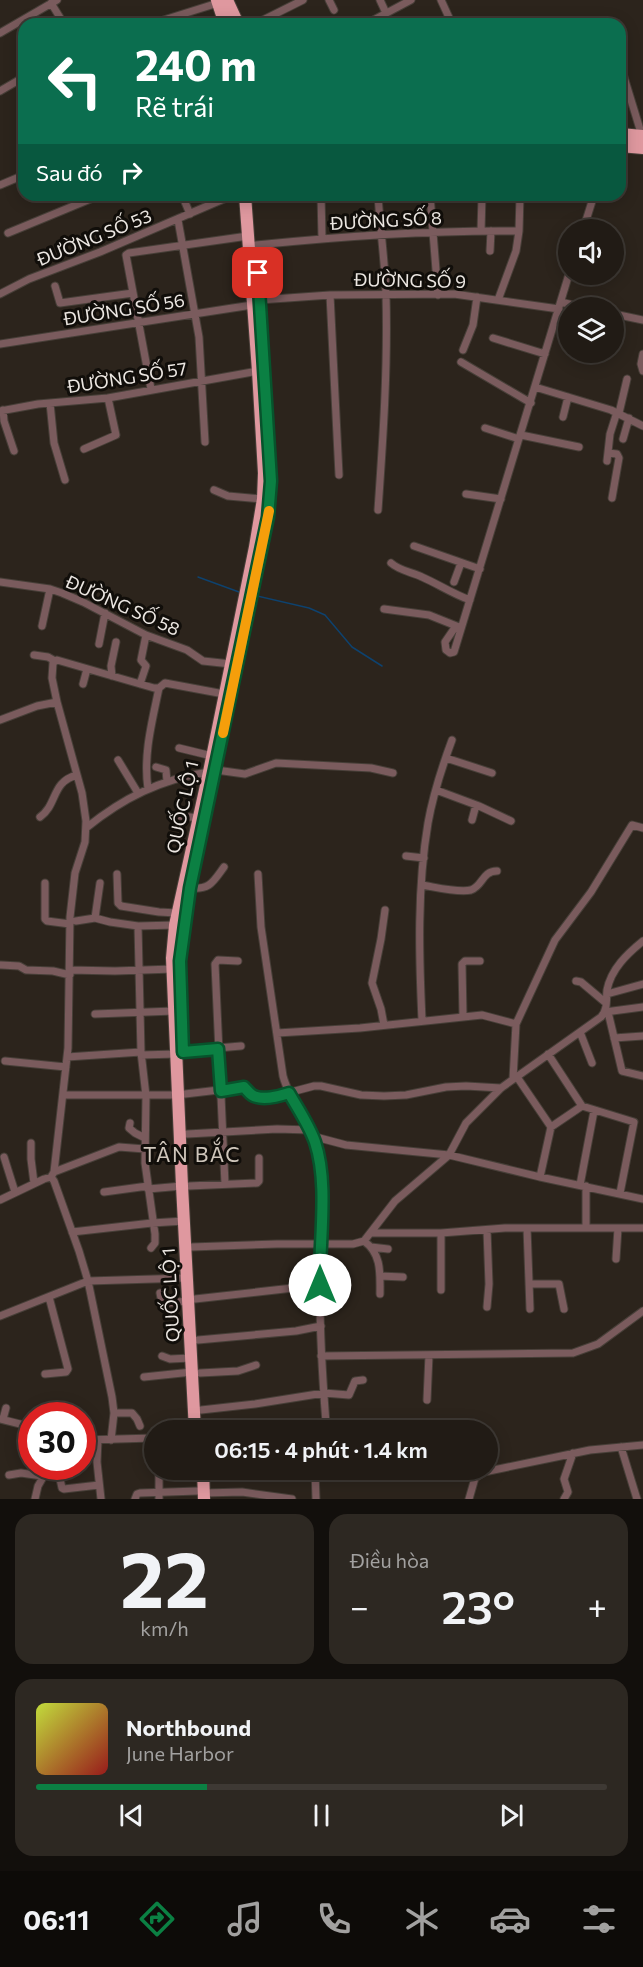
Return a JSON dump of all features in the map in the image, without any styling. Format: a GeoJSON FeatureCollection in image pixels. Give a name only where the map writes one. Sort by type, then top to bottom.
{"type":"FeatureCollection","features":[{"type":"Feature","properties":{"kind":"highway"},"geometry":{"type":"LineString","coordinates":[[216,2],[223,18]]}},
{"type":"Feature","properties":{"kind":"highway"},"geometry":{"type":"LineString","coordinates":[[216,2],[232,18]]}},
{"type":"Feature","properties":{"kind":"highway"},"geometry":{"type":"LineString","coordinates":[[626,136],[643,140]]}},
{"type":"Feature","properties":{"kind":"highway"},"geometry":{"type":"LineString","coordinates":[[626,144],[643,140]]}},
{"type":"Feature","properties":{"kind":"highway","name":"QUỐC LỘ 1"},"geometry":{"type":"LineString","coordinates":[[246,201],[252,240]]}},
{"type":"Feature","properties":{"kind":"highway","name":"QUỐC LỘ 1"},"geometry":{"type":"LineString","coordinates":[[179,1053],[174,1011],[173,969],[176,919],[212,771],[212,756],[224,694],[268,517],[271,481],[256,302],[252,201]]}},
{"type":"Feature","properties":{"kind":"highway","name":"QUỐC LỘ 1"},"geometry":{"type":"LineString","coordinates":[[201,1420],[196,1373],[191,1358],[191,1247],[185,1186],[179,1053],[180,961],[190,888],[249,594],[263,499],[264,473],[256,302]]}},
{"type":"Feature","properties":{"kind":"highway","name":"QUỐC LỘ 1"},"geometry":{"type":"LineString","coordinates":[[181,1094],[187,1134],[184,1221],[187,1278],[198,1340],[195,1420]]}},
{"type":"Feature","properties":{"kind":"highway"},"geometry":{"type":"LineString","coordinates":[[198,1480],[200,1495]]}},
{"type":"Feature","properties":{"kind":"highway"},"geometry":{"type":"LineString","coordinates":[[200,1495],[202,1480]]}},
{"type":"Feature","properties":{"kind":"street"},"geometry":{"type":"LineString","coordinates":[[267,18],[303,0]]}},
{"type":"Feature","properties":{"kind":"street"},"geometry":{"type":"LineString","coordinates":[[329,0],[334,10]]}},
{"type":"Feature","properties":{"kind":"street"},"geometry":{"type":"LineString","coordinates":[[380,0],[386,13]]}},
{"type":"Feature","properties":{"kind":"street"},"geometry":{"type":"LineString","coordinates":[[377,18],[411,0]]}},
{"type":"Feature","properties":{"kind":"street"},"geometry":{"type":"LineString","coordinates":[[441,0],[449,18]]}},
{"type":"Feature","properties":{"kind":"street"},"geometry":{"type":"LineString","coordinates":[[25,18],[54,1],[61,18]]}},
{"type":"Feature","properties":{"kind":"street"},"geometry":{"type":"LineString","coordinates":[[169,18],[216,2]]}},
{"type":"Feature","properties":{"kind":"street"},"geometry":{"type":"LineString","coordinates":[[0,33],[18,22]]}},
{"type":"Feature","properties":{"kind":"street"},"geometry":{"type":"LineString","coordinates":[[0,91],[18,80]]}},
{"type":"Feature","properties":{"kind":"street"},"geometry":{"type":"LineString","coordinates":[[626,84],[643,140]]}},
{"type":"Feature","properties":{"kind":"street"},"geometry":{"type":"LineString","coordinates":[[0,185],[18,178]]}},
{"type":"Feature","properties":{"kind":"street"},"geometry":{"type":"LineString","coordinates":[[8,233],[85,201]]}},
{"type":"Feature","properties":{"kind":"street"},"geometry":{"type":"LineString","coordinates":[[185,201],[190,214]]}},
{"type":"Feature","properties":{"kind":"street","name":"ĐƯỜNG SỐ 53"},"geometry":{"type":"LineString","coordinates":[[0,294],[29,279],[83,259],[219,201]]}},
{"type":"Feature","properties":{"kind":"street"},"geometry":{"type":"LineString","coordinates":[[321,201],[322,238]]}},
{"type":"Feature","properties":{"kind":"street"},"geometry":{"type":"LineString","coordinates":[[378,201],[386,294],[385,402],[378,510]]}},
{"type":"Feature","properties":{"kind":"street"},"geometry":{"type":"LineString","coordinates":[[431,201],[438,295]]}},
{"type":"Feature","properties":{"kind":"street"},"geometry":{"type":"LineString","coordinates":[[481,231],[482,201]]}},
{"type":"Feature","properties":{"kind":"street"},"geometry":{"type":"LineString","coordinates":[[498,300],[514,259],[519,231],[520,201]]}},
{"type":"Feature","properties":{"kind":"street"},"geometry":{"type":"LineString","coordinates":[[586,219],[592,201]]}},
{"type":"Feature","properties":{"kind":"street"},"geometry":{"type":"LineString","coordinates":[[178,220],[200,344],[205,442]]}},
{"type":"Feature","properties":{"kind":"street"},"geometry":{"type":"LineString","coordinates":[[490,252],[491,231]]}},
{"type":"Feature","properties":{"kind":"street","name":"ĐƯỜNG SỐ 8"},"geometry":{"type":"LineString","coordinates":[[133,293],[126,255],[183,244],[434,232],[519,231]]}},
{"type":"Feature","properties":{"kind":"street"},"geometry":{"type":"LineString","coordinates":[[55,286],[61,303],[133,293],[151,389]]}},
{"type":"Feature","properties":{"kind":"street"},"geometry":{"type":"LineString","coordinates":[[330,294],[339,475]]}},
{"type":"Feature","properties":{"kind":"street","name":"ĐƯỜNG SỐ 9"},"geometry":{"type":"LineString","coordinates":[[256,302],[330,294],[386,294],[477,297],[558,305]]}},
{"type":"Feature","properties":{"kind":"street"},"geometry":{"type":"LineString","coordinates":[[464,350],[473,325],[477,297]]}},
{"type":"Feature","properties":{"kind":"street","name":"ĐƯỜNG SỐ 56"},"geometry":{"type":"LineString","coordinates":[[0,344],[256,302]]}},
{"type":"Feature","properties":{"kind":"street"},"geometry":{"type":"LineString","coordinates":[[384,609],[429,615],[459,627],[480,569],[558,312]]}},
{"type":"Feature","properties":{"kind":"street"},"geometry":{"type":"LineString","coordinates":[[624,316],[643,320]]}},
{"type":"Feature","properties":{"kind":"street"},"geometry":{"type":"LineString","coordinates":[[493,338],[545,354]]}},
{"type":"Feature","properties":{"kind":"street"},"geometry":{"type":"LineString","coordinates":[[643,354],[641,364],[643,371]]}},
{"type":"Feature","properties":{"kind":"street"},"geometry":{"type":"LineString","coordinates":[[461,362],[531,403]]}},
{"type":"Feature","properties":{"kind":"street","name":"ĐƯỜNG SỐ 57"},"geometry":{"type":"LineString","coordinates":[[1,411],[50,403],[108,398],[258,371]]}},
{"type":"Feature","properties":{"kind":"street"},"geometry":{"type":"LineString","coordinates":[[612,498],[619,458],[617,454],[607,457],[610,434],[627,380]]}},
{"type":"Feature","properties":{"kind":"street"},"geometry":{"type":"LineString","coordinates":[[535,387],[618,413],[643,426]]}},
{"type":"Feature","properties":{"kind":"street"},"geometry":{"type":"LineString","coordinates":[[562,417],[568,397]]}},
{"type":"Feature","properties":{"kind":"street"},"geometry":{"type":"LineString","coordinates":[[84,449],[116,435],[108,398]]}},
{"type":"Feature","properties":{"kind":"street"},"geometry":{"type":"LineString","coordinates":[[50,403],[54,443],[65,480]]}},
{"type":"Feature","properties":{"kind":"street"},"geometry":{"type":"LineString","coordinates":[[1,411],[14,451]]}},
{"type":"Feature","properties":{"kind":"street"},"geometry":{"type":"LineString","coordinates":[[624,439],[628,418]]}},
{"type":"Feature","properties":{"kind":"street"},"geometry":{"type":"LineString","coordinates":[[485,428],[520,437],[579,447]]}},
{"type":"Feature","properties":{"kind":"street"},"geometry":{"type":"LineString","coordinates":[[214,490],[228,495],[263,499]]}},
{"type":"Feature","properties":{"kind":"street"},"geometry":{"type":"LineString","coordinates":[[466,494],[501,499]]}},
{"type":"Feature","properties":{"kind":"street"},"geometry":{"type":"LineString","coordinates":[[414,546],[480,569]]}},
{"type":"Feature","properties":{"kind":"street"},"geometry":{"type":"LineString","coordinates":[[391,563],[397,568],[418,575],[470,600]]}},
{"type":"Feature","properties":{"kind":"street"},"geometry":{"type":"LineString","coordinates":[[454,582],[461,563]]}},
{"type":"Feature","properties":{"kind":"street","name":"ĐƯỜNG SỐ 58"},"geometry":{"type":"LineString","coordinates":[[0,582],[51,589],[83,602],[146,635],[183,648],[203,661],[231,664]]}},
{"type":"Feature","properties":{"kind":"street"},"geometry":{"type":"LineString","coordinates":[[42,626],[51,589]]}},
{"type":"Feature","properties":{"kind":"street"},"geometry":{"type":"LineString","coordinates":[[99,644],[105,614]]}},
{"type":"Feature","properties":{"kind":"street"},"geometry":{"type":"LineString","coordinates":[[140,684],[146,666],[141,660],[146,635]]}},
{"type":"Feature","properties":{"kind":"street"},"geometry":{"type":"LineString","coordinates":[[112,676],[111,666],[116,642]]}},
{"type":"Feature","properties":{"kind":"street"},"geometry":{"type":"LineString","coordinates":[[34,655],[159,688]]}},
{"type":"Feature","properties":{"kind":"street"},"geometry":{"type":"LineString","coordinates":[[55,662],[52,678],[86,809],[86,828],[83,853],[75,873],[67,1057],[52,1174],[88,1281],[108,1373],[114,1413],[111,1440]]}},
{"type":"Feature","properties":{"kind":"street"},"geometry":{"type":"LineString","coordinates":[[82,684],[87,669]]}},
{"type":"Feature","properties":{"kind":"street"},"geometry":{"type":"LineString","coordinates":[[148,789],[146,771],[148,747],[159,688],[165,683],[224,694]]}},
{"type":"Feature","properties":{"kind":"street"},"geometry":{"type":"LineString","coordinates":[[0,720],[37,706],[57,702]]}},
{"type":"Feature","properties":{"kind":"street"},"geometry":{"type":"LineString","coordinates":[[422,1020],[420,967],[424,858],[428,824],[436,790],[452,740]]}},
{"type":"Feature","properties":{"kind":"street"},"geometry":{"type":"LineString","coordinates":[[179,748],[212,756]]}},
{"type":"Feature","properties":{"kind":"street"},"geometry":{"type":"LineString","coordinates":[[446,758],[492,773]]}},
{"type":"Feature","properties":{"kind":"street"},"geometry":{"type":"LineString","coordinates":[[118,760],[138,793]]}},
{"type":"Feature","properties":{"kind":"street"},"geometry":{"type":"LineString","coordinates":[[86,828],[109,810],[138,793],[187,776],[212,771],[245,774],[276,763],[371,768],[393,773]]}},
{"type":"Feature","properties":{"kind":"street"},"geometry":{"type":"LineString","coordinates":[[156,767],[167,771],[167,782]]}},
{"type":"Feature","properties":{"kind":"street"},"geometry":{"type":"LineString","coordinates":[[40,817],[46,813],[63,781],[78,775]]}},
{"type":"Feature","properties":{"kind":"street"},"geometry":{"type":"LineString","coordinates":[[436,790],[511,821]]}},
{"type":"Feature","properties":{"kind":"street"},"geometry":{"type":"LineString","coordinates":[[472,820],[476,805]]}},
{"type":"Feature","properties":{"kind":"street"},"geometry":{"type":"LineString","coordinates":[[180,816],[199,818]]}},
{"type":"Feature","properties":{"kind":"street"},"geometry":{"type":"LineString","coordinates":[[551,1126],[515,1078],[516,1024],[555,940],[598,880],[630,827],[634,824],[643,828]]}},
{"type":"Feature","properties":{"kind":"street"},"geometry":{"type":"LineString","coordinates":[[406,856],[424,858]]}},
{"type":"Feature","properties":{"kind":"street"},"geometry":{"type":"LineString","coordinates":[[190,888],[206,888],[224,867]]}},
{"type":"Feature","properties":{"kind":"street"},"geometry":{"type":"LineString","coordinates":[[422,885],[468,890],[476,887],[486,874],[497,871]]}},
{"type":"Feature","properties":{"kind":"street"},"geometry":{"type":"LineString","coordinates":[[117,874],[118,903],[121,906],[159,912],[176,919]]}},
{"type":"Feature","properties":{"kind":"street"},"geometry":{"type":"LineString","coordinates":[[258,874],[261,927],[283,1076],[289,1093],[311,1133],[320,1159],[321,1356],[326,1420]]}},
{"type":"Feature","properties":{"kind":"street"},"geometry":{"type":"LineString","coordinates":[[45,883],[45,919],[47,921],[73,922],[95,918],[138,926],[176,919]]}},
{"type":"Feature","properties":{"kind":"street"},"geometry":{"type":"LineString","coordinates":[[95,918],[100,884]]}},
{"type":"Feature","properties":{"kind":"street"},"geometry":{"type":"LineString","coordinates":[[384,1026],[372,984],[385,910]]}},
{"type":"Feature","properties":{"kind":"street"},"geometry":{"type":"LineString","coordinates":[[138,926],[141,1053],[146,1096],[145,1149],[155,1244],[151,1248]]}},
{"type":"Feature","properties":{"kind":"street"},"geometry":{"type":"LineString","coordinates":[[643,941],[616,968],[611,978],[606,1003],[622,1071],[643,1076]]}},
{"type":"Feature","properties":{"kind":"street"},"geometry":{"type":"LineString","coordinates":[[225,1184],[215,964],[218,960],[238,961]]}},
{"type":"Feature","properties":{"kind":"street"},"geometry":{"type":"LineString","coordinates":[[463,1016],[462,964],[465,961],[480,961]]}},
{"type":"Feature","properties":{"kind":"street"},"geometry":{"type":"LineString","coordinates":[[1,965],[19,966],[26,970],[70,972],[173,969]]}},
{"type":"Feature","properties":{"kind":"street"},"geometry":{"type":"LineString","coordinates":[[576,981],[581,982],[606,1003]]}},
{"type":"Feature","properties":{"kind":"street"},"geometry":{"type":"LineString","coordinates":[[607,994],[643,984]]}},
{"type":"Feature","properties":{"kind":"street"},"geometry":{"type":"LineString","coordinates":[[191,1247],[353,1244],[364,1241],[395,1201],[449,1155],[466,1123],[501,1088],[607,1012],[643,1007]]}},
{"type":"Feature","properties":{"kind":"street"},"geometry":{"type":"LineString","coordinates":[[95,1014],[174,1011]]}},
{"type":"Feature","properties":{"kind":"street"},"geometry":{"type":"LineString","coordinates":[[278,1033],[384,1026],[463,1016],[489,1016],[516,1024]]}},
{"type":"Feature","properties":{"kind":"street"},"geometry":{"type":"LineString","coordinates":[[580,1032],[591,1063]]}},
{"type":"Feature","properties":{"kind":"street"},"geometry":{"type":"LineString","coordinates":[[614,1038],[643,1036]]}},
{"type":"Feature","properties":{"kind":"street"},"geometry":{"type":"LineString","coordinates":[[67,1057],[179,1053],[241,1046]]}},
{"type":"Feature","properties":{"kind":"street"},"geometry":{"type":"LineString","coordinates":[[549,1054],[582,1106],[634,1122],[620,1193]]}},
{"type":"Feature","properties":{"kind":"street"},"geometry":{"type":"LineString","coordinates":[[5,1061],[66,1067]]}},
{"type":"Feature","properties":{"kind":"street"},"geometry":{"type":"LineString","coordinates":[[63,1095],[146,1096],[221,1091],[244,1087],[257,1097],[276,1096],[314,1086],[361,1095],[384,1096],[406,1095],[446,1087],[501,1088]]}},
{"type":"Feature","properties":{"kind":"street"},"geometry":{"type":"LineString","coordinates":[[540,1177],[551,1126],[582,1106]]}},
{"type":"Feature","properties":{"kind":"street"},"geometry":{"type":"LineString","coordinates":[[586,1228],[583,1185],[594,1111]]}},
{"type":"Feature","properties":{"kind":"street"},"geometry":{"type":"LineString","coordinates":[[130,1123],[129,1128],[132,1131],[145,1138]]}},
{"type":"Feature","properties":{"kind":"street"},"geometry":{"type":"LineString","coordinates":[[187,1134],[277,1129],[311,1133],[346,1145],[449,1155],[643,1198]]}},
{"type":"Feature","properties":{"kind":"street"},"geometry":{"type":"LineString","coordinates":[[31,1143],[34,1183]]}},
{"type":"Feature","properties":{"kind":"street"},"geometry":{"type":"LineString","coordinates":[[0,1200],[52,1174],[119,1147],[145,1149]]}},
{"type":"Feature","properties":{"kind":"street"},"geometry":{"type":"LineString","coordinates":[[4,1157],[15,1192]]}},
{"type":"Feature","properties":{"kind":"street"},"geometry":{"type":"LineString","coordinates":[[104,1192],[148,1187],[258,1182],[259,1158]]}},
{"type":"Feature","properties":{"kind":"street"},"geometry":{"type":"LineString","coordinates":[[72,1232],[184,1221]]}},
{"type":"Feature","properties":{"kind":"street"},"geometry":{"type":"LineString","coordinates":[[371,1233],[441,1233],[505,1228],[643,1228]]}},
{"type":"Feature","properties":{"kind":"street"},"geometry":{"type":"LineString","coordinates":[[527,1228],[530,1310]]}},
{"type":"Feature","properties":{"kind":"street"},"geometry":{"type":"LineString","coordinates":[[616,1259],[618,1228]]}},
{"type":"Feature","properties":{"kind":"street"},"geometry":{"type":"LineString","coordinates":[[487,1230],[489,1284],[487,1306]]}},
{"type":"Feature","properties":{"kind":"street"},"geometry":{"type":"LineString","coordinates":[[441,1233],[441,1290]]}},
{"type":"Feature","properties":{"kind":"street"},"geometry":{"type":"LineString","coordinates":[[364,1241],[376,1252],[380,1294]]}},
{"type":"Feature","properties":{"kind":"street"},"geometry":{"type":"LineString","coordinates":[[371,1247],[388,1250]]}},
{"type":"Feature","properties":{"kind":"street"},"geometry":{"type":"LineString","coordinates":[[380,1276],[403,1277]]}},
{"type":"Feature","properties":{"kind":"street"},"geometry":{"type":"LineString","coordinates":[[0,1316],[88,1281],[187,1278]]}},
{"type":"Feature","properties":{"kind":"street"},"geometry":{"type":"LineString","coordinates":[[529,1284],[559,1284],[564,1309]]}},
{"type":"Feature","properties":{"kind":"street"},"geometry":{"type":"LineString","coordinates":[[160,1293],[161,1298],[168,1303],[320,1285]]}},
{"type":"Feature","properties":{"kind":"street"},"geometry":{"type":"LineString","coordinates":[[45,1374],[66,1372],[68,1369],[49,1297]]}},
{"type":"Feature","properties":{"kind":"street"},"geometry":{"type":"LineString","coordinates":[[321,1356],[573,1353],[598,1344],[643,1311]]}},
{"type":"Feature","properties":{"kind":"street"},"geometry":{"type":"LineString","coordinates":[[198,1340],[296,1331],[321,1326]]}},
{"type":"Feature","properties":{"kind":"street"},"geometry":{"type":"LineString","coordinates":[[427,1400],[429,1355]]}},
{"type":"Feature","properties":{"kind":"street"},"geometry":{"type":"LineString","coordinates":[[162,1356],[170,1359],[191,1358]]}},
{"type":"Feature","properties":{"kind":"street"},"geometry":{"type":"LineString","coordinates":[[144,1377],[238,1371],[256,1365]]}},
{"type":"Feature","properties":{"kind":"street"},"geometry":{"type":"LineString","coordinates":[[201,1410],[324,1393],[349,1395],[355,1381],[363,1380]]}},
{"type":"Feature","properties":{"kind":"street"},"geometry":{"type":"LineString","coordinates":[[6,1408],[2,1419],[18,1423]]}},
{"type":"Feature","properties":{"kind":"street"},"geometry":{"type":"LineString","coordinates":[[114,1413],[132,1413],[138,1419],[140,1426]]}},
{"type":"Feature","properties":{"kind":"street"},"geometry":{"type":"LineString","coordinates":[[101,1499],[98,1440],[144,1438]]}},
{"type":"Feature","properties":{"kind":"street"},"geometry":{"type":"LineString","coordinates":[[469,1499],[475,1478],[484,1472],[573,1453],[643,1445]]}},
{"type":"Feature","properties":{"kind":"street"},"geometry":{"type":"LineString","coordinates":[[621,1447],[637,1499]]}},
{"type":"Feature","properties":{"kind":"street"},"geometry":{"type":"LineString","coordinates":[[564,1499],[568,1492],[564,1479],[565,1472],[573,1453]]}},
{"type":"Feature","properties":{"kind":"street"},"geometry":{"type":"LineString","coordinates":[[9,1475],[18,1474]]}},
{"type":"Feature","properties":{"kind":"street"},"geometry":{"type":"LineString","coordinates":[[35,1499],[41,1480]]}},
{"type":"Feature","properties":{"kind":"street"},"geometry":{"type":"LineString","coordinates":[[60,1480],[64,1489],[99,1485]]}},
{"type":"Feature","properties":{"kind":"street"},"geometry":{"type":"LineString","coordinates":[[159,1480],[159,1496]]}},
{"type":"Feature","properties":{"kind":"street"},"geometry":{"type":"LineString","coordinates":[[315,1480],[316,1499]]}},
{"type":"Feature","properties":{"kind":"street"},"geometry":{"type":"LineString","coordinates":[[135,1499],[138,1493],[159,1496],[242,1492],[292,1499]]}},
{"type":"Feature","properties":{"kind":"waterway"},"geometry":{"type":"LineString","coordinates":[[198,577],[239,592]]}},
{"type":"Feature","properties":{"kind":"waterway"},"geometry":{"type":"LineString","coordinates":[[249,594],[309,608],[325,615],[352,647],[382,666]]}},
{"type":"Feature","properties":{"kind":"slow traffic"},"geometry":{"type":"LineString","coordinates":[[223,733],[269,511]]}},
{"type":"Feature","properties":{"kind":"district","name":"TÂN BẮC"},"geometry":{"type":"Point","coordinates":[192,1153]}},
{"type":"Feature","properties":{"kind":"route"},"geometry":{"type":"LineString","coordinates":[[258,273],[271,481],[268,517],[190,888],[179,978],[183,1052],[218,1049],[221,1091],[244,1087],[257,1097],[289,1093],[298,1108],[314,1140],[320,1159],[320,1285]]}}]}
